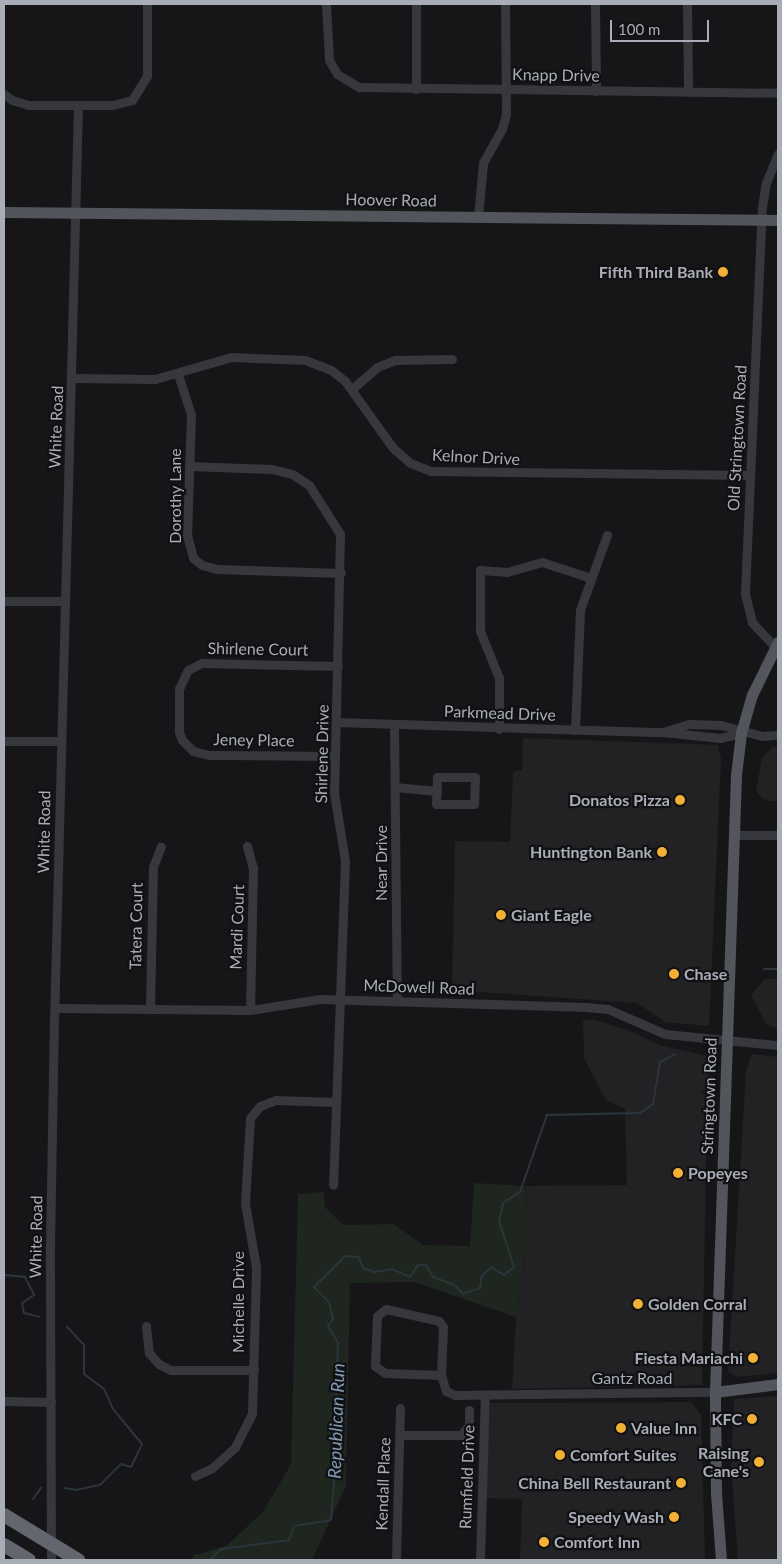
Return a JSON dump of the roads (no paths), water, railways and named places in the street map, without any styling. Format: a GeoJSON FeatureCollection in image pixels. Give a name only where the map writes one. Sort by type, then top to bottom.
{"type":"FeatureCollection","features":[{"type":"Feature","properties":{"kind":"highway"},"geometry":{"type":"LineString","coordinates":[[4,1515],[78,1560]]}},
{"type":"Feature","properties":{"kind":"highway"},"geometry":{"type":"LineString","coordinates":[[4,1545],[29,1560]]}},
{"type":"Feature","properties":{"kind":"main road","name":"Hoover Road"},"geometry":{"type":"LineString","coordinates":[[4,212],[778,220]]}},
{"type":"Feature","properties":{"kind":"main road","name":"Stringtown Road"},"geometry":{"type":"LineString","coordinates":[[721,1560],[715,1392],[733,835],[741,733],[759,678],[777,644]]}},
{"type":"Feature","properties":{"kind":"main road","name":"Gantz Road"},"geometry":{"type":"LineString","coordinates":[[715,1392],[778,1384]]}},
{"type":"Feature","properties":{"kind":"street"},"geometry":{"type":"LineString","coordinates":[[4,94],[22,104],[119,105],[132,100],[141,89],[148,68],[147,4]]}},
{"type":"Feature","properties":{"kind":"street","name":"Knapp Drive"},"geometry":{"type":"LineString","coordinates":[[326,4],[327,52],[338,74],[359,87],[778,93]]}},
{"type":"Feature","properties":{"kind":"street"},"geometry":{"type":"LineString","coordinates":[[416,4],[416,89]]}},
{"type":"Feature","properties":{"kind":"street"},"geometry":{"type":"LineString","coordinates":[[478,217],[480,172],[504,121],[506,90],[505,4]]}},
{"type":"Feature","properties":{"kind":"street"},"geometry":{"type":"LineString","coordinates":[[595,4],[596,91]]}},
{"type":"Feature","properties":{"kind":"street"},"geometry":{"type":"LineString","coordinates":[[687,4],[688,92]]}},
{"type":"Feature","properties":{"kind":"street","name":"White Road"},"geometry":{"type":"LineString","coordinates":[[51,1560],[54,1008],[77,213],[78,105]]}},
{"type":"Feature","properties":{"kind":"street","name":"Old Stringtown Road"},"geometry":{"type":"LineString","coordinates":[[777,644],[755,626],[746,608],[762,220],[766,182],[778,154]]}},
{"type":"Feature","properties":{"kind":"street","name":"Kelnor Drive"},"geometry":{"type":"LineString","coordinates":[[72,378],[155,379],[178,374],[219,359],[292,358],[331,370],[352,389],[393,448],[410,463],[431,471],[750,475]]}},
{"type":"Feature","properties":{"kind":"street"},"geometry":{"type":"LineString","coordinates":[[352,389],[377,367],[395,360],[452,359]]}},
{"type":"Feature","properties":{"kind":"street","name":"Dorothy Lane"},"geometry":{"type":"LineString","coordinates":[[178,374],[191,415],[187,547],[197,562],[217,569],[341,573]]}},
{"type":"Feature","properties":{"kind":"street","name":"Shirlene Drive"},"geometry":{"type":"LineString","coordinates":[[189,466],[272,469],[301,478],[338,526],[342,542],[334,793],[345,861],[333,1185]]}},
{"type":"Feature","properties":{"kind":"street"},"geometry":{"type":"LineString","coordinates":[[576,730],[579,619],[591,578],[607,535]]}},
{"type":"Feature","properties":{"kind":"street"},"geometry":{"type":"LineString","coordinates":[[499,729],[499,678],[480,631],[480,570],[507,572],[542,562],[591,578]]}},
{"type":"Feature","properties":{"kind":"street"},"geometry":{"type":"LineString","coordinates":[[4,601],[65,602]]}},
{"type":"Feature","properties":{"kind":"street","name":"Shirlene Court"},"geometry":{"type":"LineString","coordinates":[[179,707],[184,675],[202,663],[338,666]]}},
{"type":"Feature","properties":{"kind":"street","name":"Jeney Place"},"geometry":{"type":"LineString","coordinates":[[179,707],[179,732],[182,740],[193,751],[209,755],[335,756]]}},
{"type":"Feature","properties":{"kind":"street","name":"Parkmead Drive"},"geometry":{"type":"LineString","coordinates":[[336,722],[499,729],[663,732],[719,738],[741,733],[778,735]]}},
{"type":"Feature","properties":{"kind":"street","name":"Near Drive"},"geometry":{"type":"LineString","coordinates":[[394,725],[397,1001]]}},
{"type":"Feature","properties":{"kind":"street"},"geometry":{"type":"LineString","coordinates":[[4,741],[61,741]]}},
{"type":"Feature","properties":{"kind":"street"},"geometry":{"type":"LineString","coordinates":[[437,777],[475,777],[474,804],[436,804],[437,791],[437,777]]}},
{"type":"Feature","properties":{"kind":"street"},"geometry":{"type":"LineString","coordinates":[[395,788],[437,791]]}},
{"type":"Feature","properties":{"kind":"street"},"geometry":{"type":"LineString","coordinates":[[733,835],[778,834]]}},
{"type":"Feature","properties":{"kind":"street","name":"Tatera Court"},"geometry":{"type":"LineString","coordinates":[[150,1009],[153,866],[161,846]]}},
{"type":"Feature","properties":{"kind":"street","name":"Mardi Court"},"geometry":{"type":"LineString","coordinates":[[247,846],[254,868],[250,1010]]}},
{"type":"Feature","properties":{"kind":"street","name":"McDowell Road"},"geometry":{"type":"LineString","coordinates":[[54,1008],[250,1010],[312,1000],[598,1008],[665,1034],[778,1045]]}},
{"type":"Feature","properties":{"kind":"street","name":"Michelle Drive"},"geometry":{"type":"LineString","coordinates":[[195,1476],[212,1468],[242,1438],[252,1414],[255,1253],[245,1203],[250,1118],[260,1106],[276,1100],[335,1102]]}},
{"type":"Feature","properties":{"kind":"street"},"geometry":{"type":"LineString","coordinates":[[392,1310],[439,1321],[443,1327],[441,1375],[379,1371],[374,1360],[377,1316],[381,1312],[392,1310]]}},
{"type":"Feature","properties":{"kind":"street"},"geometry":{"type":"LineString","coordinates":[[146,1326],[149,1353],[159,1364],[171,1370],[254,1370]]}},
{"type":"Feature","properties":{"kind":"street","name":"Gantz Road"},"geometry":{"type":"LineString","coordinates":[[441,1375],[442,1383],[450,1394],[485,1396],[715,1392]]}},
{"type":"Feature","properties":{"kind":"street","name":"Rumfield Drive"},"geometry":{"type":"LineString","coordinates":[[480,1560],[485,1396]]}},
{"type":"Feature","properties":{"kind":"street"},"geometry":{"type":"LineString","coordinates":[[4,1401],[51,1402]]}},
{"type":"Feature","properties":{"kind":"street","name":"Kendall Place"},"geometry":{"type":"LineString","coordinates":[[396,1560],[400,1408]]}},
{"type":"Feature","properties":{"kind":"street"},"geometry":{"type":"LineString","coordinates":[[400,1435],[461,1435],[469,1425],[469,1410]]}},
{"type":"Feature","properties":{"kind":"waterway","name":"Republican Run"},"geometry":{"type":"LineString","coordinates":[[764,969],[778,969]]}},
{"type":"Feature","properties":{"kind":"waterway","name":"Republican Run"},"geometry":{"type":"LineString","coordinates":[[210,1560],[221,1549],[289,1540],[294,1526],[331,1520],[340,1409],[336,1393],[338,1343],[328,1326],[333,1319],[329,1302],[314,1287],[345,1256],[359,1257],[363,1268],[374,1272],[392,1269],[410,1277],[418,1265],[426,1265],[433,1277],[456,1286],[463,1294],[480,1288],[482,1276],[491,1267],[504,1275],[514,1267],[499,1221],[503,1203],[520,1192],[547,1115],[640,1113],[653,1104],[660,1062],[675,1054]]}},
{"type":"Feature","properties":{"kind":"waterway"},"geometry":{"type":"LineString","coordinates":[[4,1275],[25,1277],[34,1295],[22,1303],[24,1313],[40,1317]]}},
{"type":"Feature","properties":{"kind":"waterway"},"geometry":{"type":"LineString","coordinates":[[64,1488],[76,1490],[100,1485],[121,1464],[131,1467],[142,1444],[113,1409],[104,1389],[84,1374],[84,1345],[67,1327]]}},
{"type":"Feature","properties":{"kind":"waterway"},"geometry":{"type":"LineString","coordinates":[[33,1499],[41,1488]]}},
{"type":"Feature","properties":{"kind":"place","name":"Fifth Third Bank"},"geometry":{"type":"Point","coordinates":[723,272]}},
{"type":"Feature","properties":{"kind":"place","name":"Donatos Pizza"},"geometry":{"type":"Point","coordinates":[680,800]}},
{"type":"Feature","properties":{"kind":"place","name":"Huntington Bank"},"geometry":{"type":"Point","coordinates":[662,852]}},
{"type":"Feature","properties":{"kind":"place","name":"Giant Eagle"},"geometry":{"type":"Point","coordinates":[501,915]}},
{"type":"Feature","properties":{"kind":"place","name":"Chase"},"geometry":{"type":"Point","coordinates":[674,974]}},
{"type":"Feature","properties":{"kind":"place","name":"Popeyes"},"geometry":{"type":"Point","coordinates":[678,1173]}},
{"type":"Feature","properties":{"kind":"place","name":"Golden Corral"},"geometry":{"type":"Point","coordinates":[638,1304]}},
{"type":"Feature","properties":{"kind":"place","name":"Fiesta Mariachi"},"geometry":{"type":"Point","coordinates":[753,1358]}},
{"type":"Feature","properties":{"kind":"place","name":"KFC"},"geometry":{"type":"Point","coordinates":[752,1419]}},
{"type":"Feature","properties":{"kind":"place","name":"Value Inn"},"geometry":{"type":"Point","coordinates":[621,1428]}},
{"type":"Feature","properties":{"kind":"place","name":"Comfort Suites"},"geometry":{"type":"Point","coordinates":[560,1455]}},
{"type":"Feature","properties":{"kind":"place","name":"Raising Cane's"},"geometry":{"type":"Point","coordinates":[759,1462]}},
{"type":"Feature","properties":{"kind":"place","name":"China Bell Restaurant"},"geometry":{"type":"Point","coordinates":[681,1483]}},
{"type":"Feature","properties":{"kind":"place","name":"Speedy Wash"},"geometry":{"type":"Point","coordinates":[674,1517]}},
{"type":"Feature","properties":{"kind":"place","name":"Comfort Inn"},"geometry":{"type":"Point","coordinates":[544,1542]}}]}
